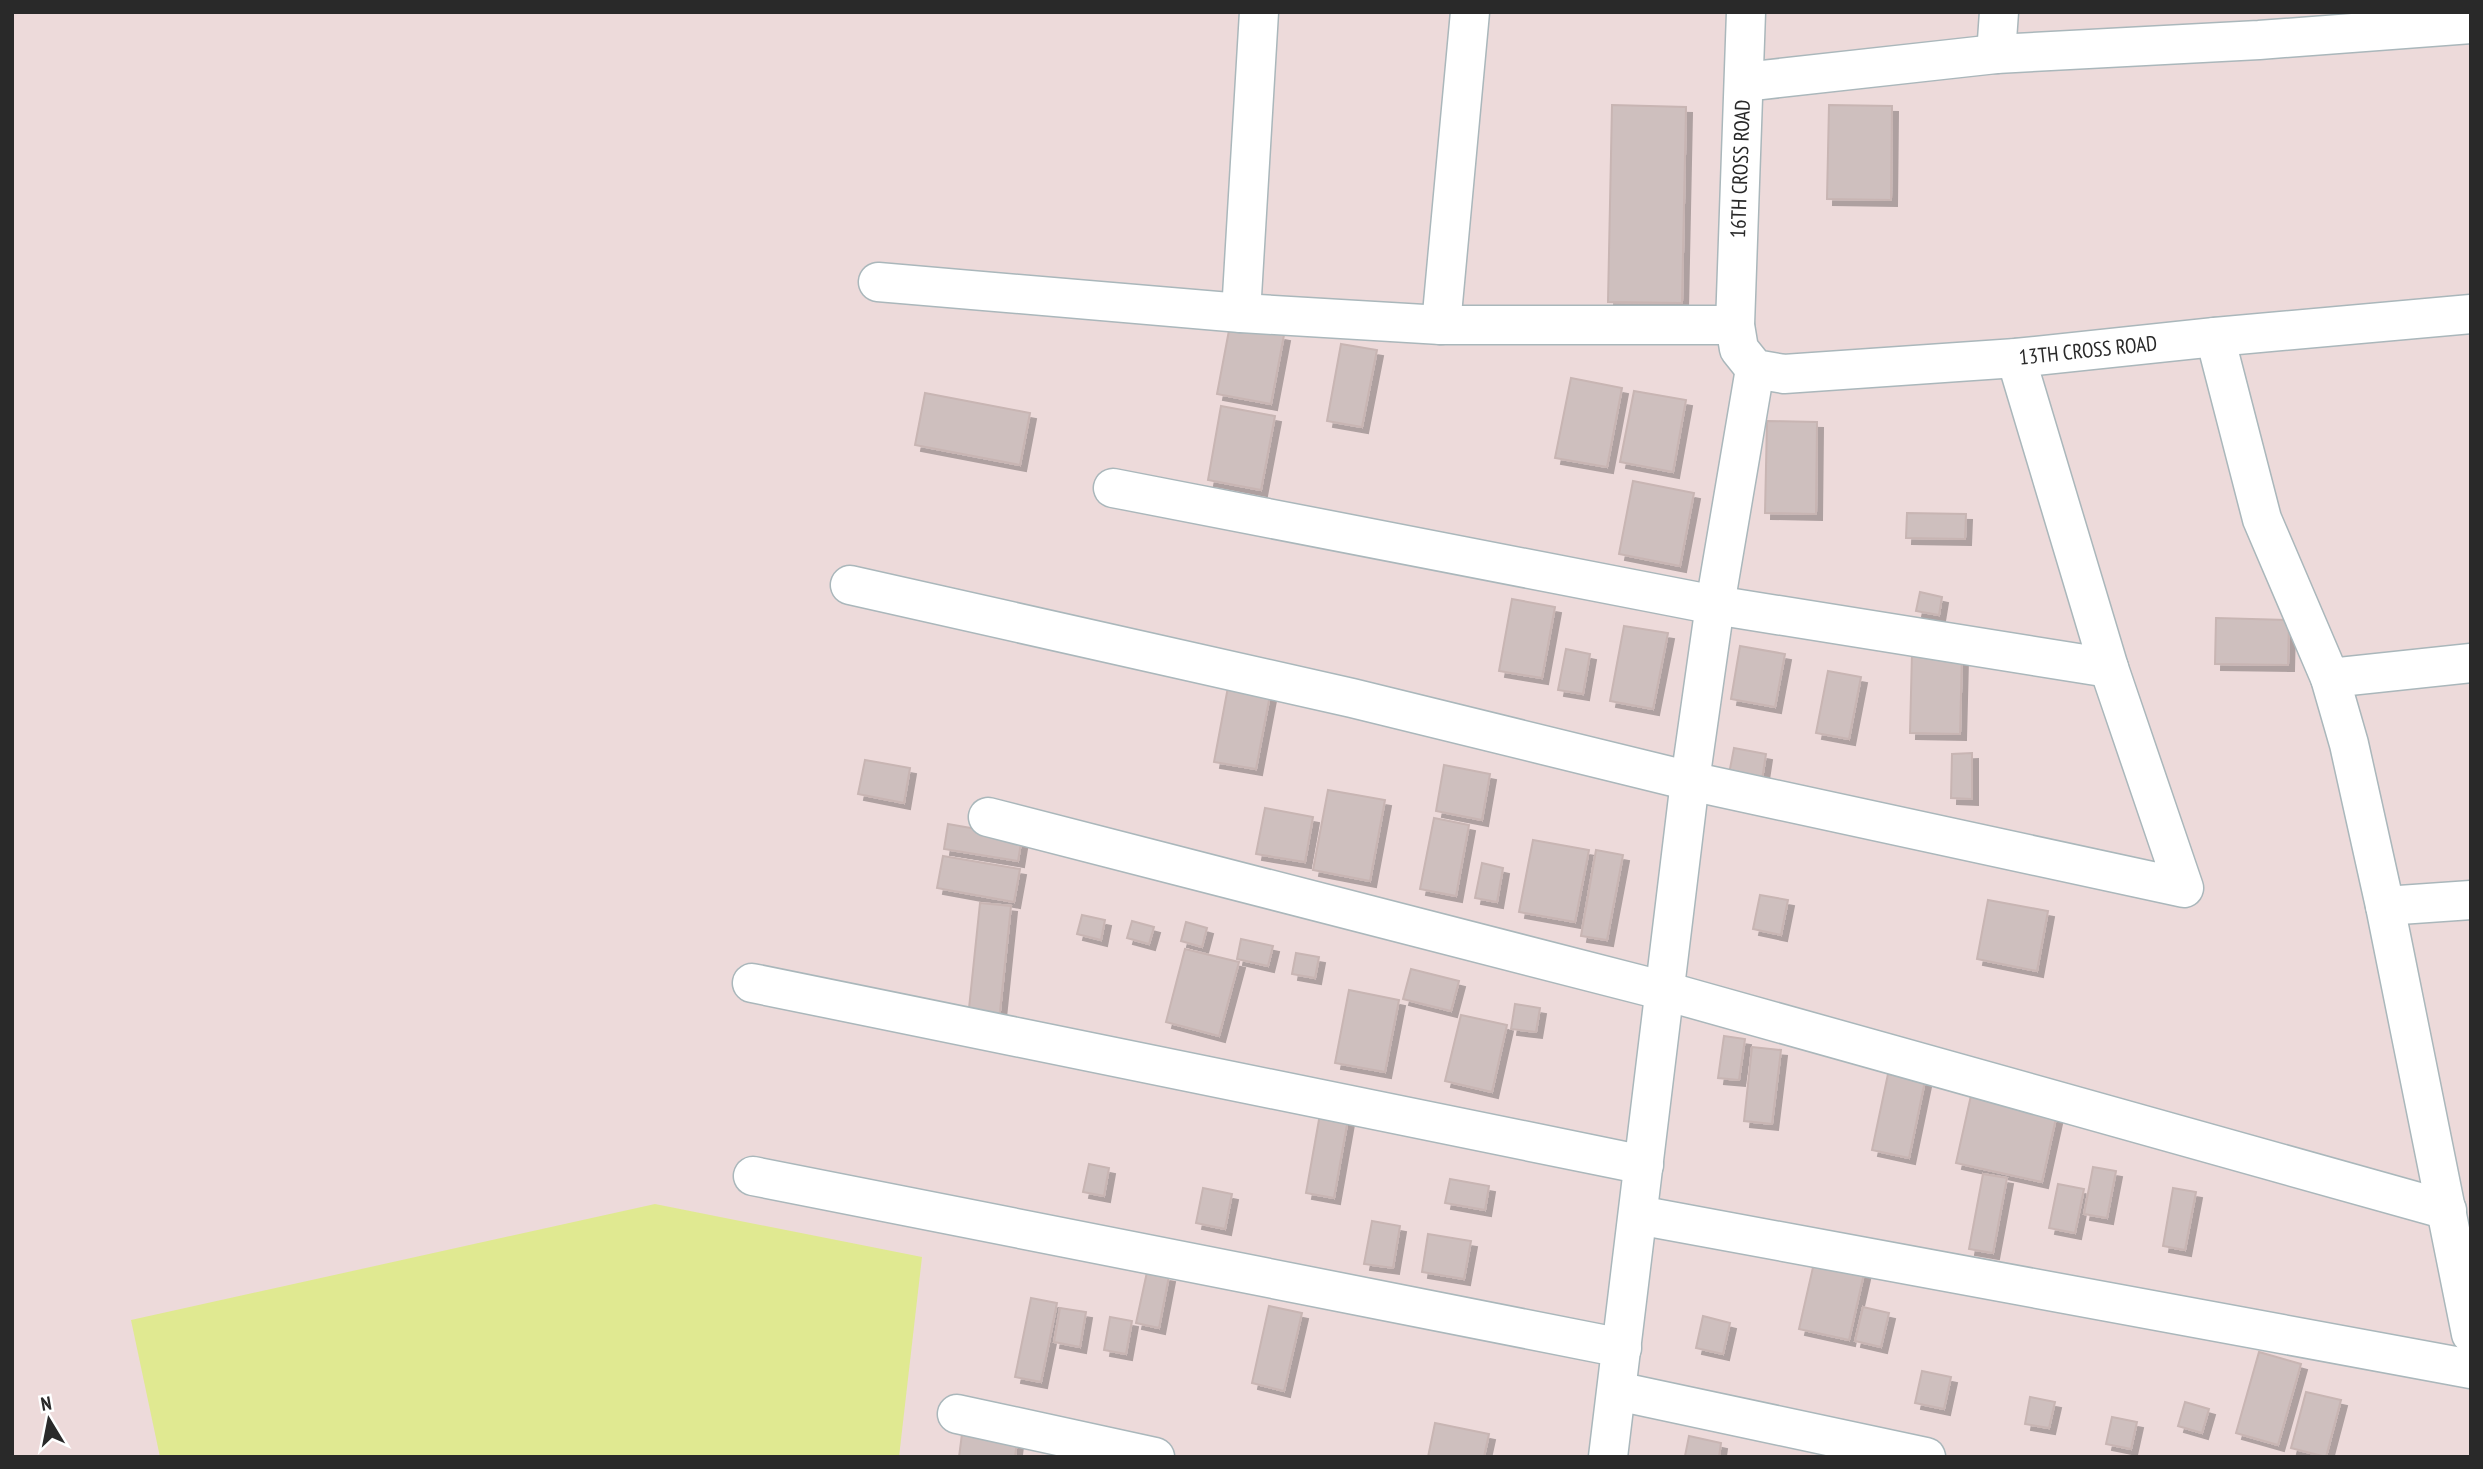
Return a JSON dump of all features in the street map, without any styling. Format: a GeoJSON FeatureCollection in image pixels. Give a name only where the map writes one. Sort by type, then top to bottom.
{"type":"FeatureCollection","features":[{"type":"Feature","properties":{"kind":"street"},"geometry":{"type":"LineString","coordinates":[[1241,313],[1259,12]]}},
{"type":"Feature","properties":{"kind":"street"},"geometry":{"type":"LineString","coordinates":[[1441,325],[1470,12]]}},
{"type":"Feature","properties":{"kind":"street","name":"16TH CROSS ROAD"},"geometry":{"type":"LineString","coordinates":[[1735,325],[1746,12]]}},
{"type":"Feature","properties":{"kind":"street"},"geometry":{"type":"LineString","coordinates":[[1996,54],[1999,12]]}},
{"type":"Feature","properties":{"kind":"street"},"geometry":{"type":"LineString","coordinates":[[1744,82],[2260,26],[2471,24]]}},
{"type":"Feature","properties":{"kind":"street"},"geometry":{"type":"LineString","coordinates":[[878,282],[1241,313],[1441,325],[1735,325],[1739,349],[1755,369],[1715,605],[1690,781],[1608,1457]]}},
{"type":"Feature","properties":{"kind":"street","name":"13TH CROSS ROAD"},"geometry":{"type":"LineString","coordinates":[[1755,369],[1784,374],[2016,358],[2471,314]]}},
{"type":"Feature","properties":{"kind":"street"},"geometry":{"type":"LineString","coordinates":[[2215,337],[2262,519],[2330,678],[2349,744],[2385,905],[2471,1334]]}},
{"type":"Feature","properties":{"kind":"street"},"geometry":{"type":"LineString","coordinates":[[850,585],[1352,698],[1690,781],[2184,888],[2109,668],[2016,358]]}},
{"type":"Feature","properties":{"kind":"street"},"geometry":{"type":"LineString","coordinates":[[1113,488],[1715,605],[2109,668]]}},
{"type":"Feature","properties":{"kind":"street"},"geometry":{"type":"LineString","coordinates":[[2330,678],[2471,663]]}},
{"type":"Feature","properties":{"kind":"street"},"geometry":{"type":"LineString","coordinates":[[988,817],[1665,991],[2447,1210]]}},
{"type":"Feature","properties":{"kind":"street"},"geometry":{"type":"LineString","coordinates":[[2385,905],[2471,900]]}},
{"type":"Feature","properties":{"kind":"street"},"geometry":{"type":"LineString","coordinates":[[752,983],[1644,1165]]}},
{"type":"Feature","properties":{"kind":"street"},"geometry":{"type":"LineString","coordinates":[[753,1176],[1622,1348]]}},
{"type":"Feature","properties":{"kind":"street"},"geometry":{"type":"LineString","coordinates":[[1638,1215],[2471,1369]]}},
{"type":"Feature","properties":{"kind":"street"},"geometry":{"type":"LineString","coordinates":[[1617,1391],[1926,1457]]}},
{"type":"Feature","properties":{"kind":"street"},"geometry":{"type":"LineString","coordinates":[[957,1414],[1155,1457]]}},
{"type":"Feature","properties":{"kind":"green space"},"geometry":{"type":"Polygon","coordinates":[[[655,1204],[922,1257],[899,1457],[160,1457],[131,1320],[655,1204]]]}},
{"type":"Feature","properties":{"kind":"building"},"geometry":{"type":"Polygon","coordinates":[[[1612,105],[1686,107],[1682,303],[1608,302],[1612,105]]]}},
{"type":"Feature","properties":{"kind":"building"},"geometry":{"type":"Polygon","coordinates":[[[1829,105],[1892,106],[1891,200],[1827,199],[1829,105]]]}},
{"type":"Feature","properties":{"kind":"building"},"geometry":{"type":"Polygon","coordinates":[[[1230,325],[1284,335],[1271,404],[1217,394],[1230,325]]]}},
{"type":"Feature","properties":{"kind":"building"},"geometry":{"type":"Polygon","coordinates":[[[1341,344],[1377,350],[1362,427],[1327,421],[1341,344]]]}},
{"type":"Feature","properties":{"kind":"building"},"geometry":{"type":"Polygon","coordinates":[[[1571,378],[1622,388],[1607,467],[1555,458],[1571,378]]]}},
{"type":"Feature","properties":{"kind":"building"},"geometry":{"type":"Polygon","coordinates":[[[1634,391],[1686,400],[1673,472],[1620,462],[1634,391]]]}},
{"type":"Feature","properties":{"kind":"building"},"geometry":{"type":"Polygon","coordinates":[[[925,393],[1030,413],[1020,465],[915,445],[925,393]]]}},
{"type":"Feature","properties":{"kind":"building"},"geometry":{"type":"Polygon","coordinates":[[[1221,406],[1275,416],[1261,490],[1208,480],[1221,406]]]}},
{"type":"Feature","properties":{"kind":"building"},"geometry":{"type":"Polygon","coordinates":[[[1767,421],[1817,422],[1816,514],[1765,513],[1767,421]]]}},
{"type":"Feature","properties":{"kind":"building"},"geometry":{"type":"Polygon","coordinates":[[[1633,481],[1694,493],[1680,566],[1619,554],[1633,481]]]}},
{"type":"Feature","properties":{"kind":"building"},"geometry":{"type":"Polygon","coordinates":[[[1907,513],[1966,514],[1965,539],[1906,538],[1907,513]]]}},
{"type":"Feature","properties":{"kind":"building"},"geometry":{"type":"Polygon","coordinates":[[[1920,592],[1942,597],[1939,615],[1916,611],[1920,592]]]}},
{"type":"Feature","properties":{"kind":"building"},"geometry":{"type":"Polygon","coordinates":[[[1512,599],[1555,607],[1542,678],[1499,671],[1512,599]]]}},
{"type":"Feature","properties":{"kind":"building"},"geometry":{"type":"Polygon","coordinates":[[[2216,618],[2289,620],[2288,665],[2215,664],[2216,618]]]}},
{"type":"Feature","properties":{"kind":"building"},"geometry":{"type":"Polygon","coordinates":[[[1624,626],[1668,633],[1653,709],[1610,701],[1624,626]]]}},
{"type":"Feature","properties":{"kind":"building"},"geometry":{"type":"Polygon","coordinates":[[[1740,646],[1785,654],[1775,707],[1731,699],[1740,646]]]}},
{"type":"Feature","properties":{"kind":"building"},"geometry":{"type":"Polygon","coordinates":[[[1566,649],[1590,654],[1583,694],[1558,690],[1566,649]]]}},
{"type":"Feature","properties":{"kind":"building"},"geometry":{"type":"Polygon","coordinates":[[[1912,653],[1962,654],[1960,734],[1910,733],[1912,653]]]}},
{"type":"Feature","properties":{"kind":"building"},"geometry":{"type":"Polygon","coordinates":[[[1828,671],[1861,677],[1849,739],[1816,733],[1828,671]]]}},
{"type":"Feature","properties":{"kind":"building"},"geometry":{"type":"Polygon","coordinates":[[[1228,687],[1270,695],[1256,769],[1214,762],[1228,687]]]}},
{"type":"Feature","properties":{"kind":"building"},"geometry":{"type":"Polygon","coordinates":[[[1734,748],[1766,754],[1762,780],[1729,774],[1734,748]]]}},
{"type":"Feature","properties":{"kind":"building"},"geometry":{"type":"Polygon","coordinates":[[[1972,753],[1972,799],[1951,798],[1952,754],[1972,753]]]}},
{"type":"Feature","properties":{"kind":"building"},"geometry":{"type":"Polygon","coordinates":[[[865,760],[910,768],[904,803],[858,794],[865,760]]]}},
{"type":"Feature","properties":{"kind":"building"},"geometry":{"type":"Polygon","coordinates":[[[1444,765],[1490,774],[1482,820],[1436,811],[1444,765]]]}},
{"type":"Feature","properties":{"kind":"building"},"geometry":{"type":"Polygon","coordinates":[[[1328,790],[1385,800],[1370,881],[1313,870],[1328,790]]]}},
{"type":"Feature","properties":{"kind":"building"},"geometry":{"type":"Polygon","coordinates":[[[1265,808],[1313,817],[1305,862],[1256,854],[1265,808]]]}},
{"type":"Feature","properties":{"kind":"building"},"geometry":{"type":"Polygon","coordinates":[[[1434,818],[1469,825],[1456,896],[1420,889],[1434,818]]]}},
{"type":"Feature","properties":{"kind":"building"},"geometry":{"type":"Polygon","coordinates":[[[948,824],[1022,837],[1018,861],[944,849],[948,824]]]}},
{"type":"Feature","properties":{"kind":"building"},"geometry":{"type":"Polygon","coordinates":[[[1533,840],[1589,850],[1575,922],[1519,912],[1533,840]]]}},
{"type":"Feature","properties":{"kind":"building"},"geometry":{"type":"Polygon","coordinates":[[[1596,850],[1623,855],[1607,940],[1581,936],[1596,850]]]}},
{"type":"Feature","properties":{"kind":"building"},"geometry":{"type":"Polygon","coordinates":[[[943,856],[1020,869],[1014,902],[937,888],[943,856]]]}},
{"type":"Feature","properties":{"kind":"building"},"geometry":{"type":"Polygon","coordinates":[[[1482,863],[1503,868],[1497,902],[1475,898],[1482,863]]]}},
{"type":"Feature","properties":{"kind":"building"},"geometry":{"type":"Polygon","coordinates":[[[1760,895],[1788,900],[1781,935],[1753,929],[1760,895]]]}},
{"type":"Feature","properties":{"kind":"building"},"geometry":{"type":"Polygon","coordinates":[[[1988,900],[2048,911],[2037,971],[1977,959],[1988,900]]]}},
{"type":"Feature","properties":{"kind":"building"},"geometry":{"type":"Polygon","coordinates":[[[980,903],[1011,906],[999,1021],[968,1018],[980,903]]]}},
{"type":"Feature","properties":{"kind":"building"},"geometry":{"type":"Polygon","coordinates":[[[1082,915],[1105,920],[1101,940],[1077,934],[1082,915]]]}},
{"type":"Feature","properties":{"kind":"building"},"geometry":{"type":"Polygon","coordinates":[[[1132,921],[1154,927],[1149,944],[1127,938],[1132,921]]]}},
{"type":"Feature","properties":{"kind":"building"},"geometry":{"type":"Polygon","coordinates":[[[1186,922],[1207,928],[1202,947],[1181,941],[1186,922]]]}},
{"type":"Feature","properties":{"kind":"building"},"geometry":{"type":"Polygon","coordinates":[[[1241,939],[1273,946],[1268,966],[1237,959],[1241,939]]]}},
{"type":"Feature","properties":{"kind":"building"},"geometry":{"type":"Polygon","coordinates":[[[1185,949],[1239,962],[1219,1036],[1166,1022],[1185,949]]]}},
{"type":"Feature","properties":{"kind":"building"},"geometry":{"type":"Polygon","coordinates":[[[1296,953],[1319,957],[1315,978],[1292,974],[1296,953]]]}},
{"type":"Feature","properties":{"kind":"building"},"geometry":{"type":"Polygon","coordinates":[[[1411,969],[1459,981],[1451,1011],[1403,999],[1411,969]]]}},
{"type":"Feature","properties":{"kind":"building"},"geometry":{"type":"Polygon","coordinates":[[[1349,990],[1399,1000],[1385,1072],[1335,1063],[1349,990]]]}},
{"type":"Feature","properties":{"kind":"building"},"geometry":{"type":"Polygon","coordinates":[[[1515,1004],[1540,1008],[1536,1032],[1511,1029],[1515,1004]]]}},
{"type":"Feature","properties":{"kind":"building"},"geometry":{"type":"Polygon","coordinates":[[[1461,1015],[1507,1025],[1492,1092],[1445,1081],[1461,1015]]]}},
{"type":"Feature","properties":{"kind":"building"},"geometry":{"type":"Polygon","coordinates":[[[1724,1036],[1745,1039],[1739,1080],[1718,1078],[1724,1036]]]}},
{"type":"Feature","properties":{"kind":"building"},"geometry":{"type":"Polygon","coordinates":[[[1752,1047],[1781,1050],[1772,1124],[1744,1121],[1752,1047]]]}},
{"type":"Feature","properties":{"kind":"building"},"geometry":{"type":"Polygon","coordinates":[[[1888,1074],[1925,1081],[1909,1158],[1872,1150],[1888,1074]]]}},
{"type":"Feature","properties":{"kind":"building"},"geometry":{"type":"Polygon","coordinates":[[[1972,1091],[2058,1109],[2042,1182],[1956,1163],[1972,1091]]]}},
{"type":"Feature","properties":{"kind":"building"},"geometry":{"type":"Polygon","coordinates":[[[1320,1114],[1348,1119],[1334,1198],[1306,1193],[1320,1114]]]}},
{"type":"Feature","properties":{"kind":"building"},"geometry":{"type":"Polygon","coordinates":[[[1089,1164],[1109,1168],[1104,1196],[1083,1192],[1089,1164]]]}},
{"type":"Feature","properties":{"kind":"building"},"geometry":{"type":"Polygon","coordinates":[[[2093,1167],[2116,1171],[2107,1218],[2084,1214],[2093,1167]]]}},
{"type":"Feature","properties":{"kind":"building"},"geometry":{"type":"Polygon","coordinates":[[[1983,1174],[2007,1178],[1993,1253],[1969,1249],[1983,1174]]]}},
{"type":"Feature","properties":{"kind":"building"},"geometry":{"type":"Polygon","coordinates":[[[1450,1179],[1489,1186],[1485,1210],[1445,1203],[1450,1179]]]}},
{"type":"Feature","properties":{"kind":"building"},"geometry":{"type":"Polygon","coordinates":[[[2058,1184],[2084,1189],[2075,1233],[2049,1228],[2058,1184]]]}},
{"type":"Feature","properties":{"kind":"building"},"geometry":{"type":"Polygon","coordinates":[[[1203,1188],[1232,1194],[1225,1229],[1196,1223],[1203,1188]]]}},
{"type":"Feature","properties":{"kind":"building"},"geometry":{"type":"Polygon","coordinates":[[[2173,1188],[2196,1192],[2185,1250],[2163,1246],[2173,1188]]]}},
{"type":"Feature","properties":{"kind":"building"},"geometry":{"type":"Polygon","coordinates":[[[1372,1221],[1400,1226],[1393,1268],[1364,1264],[1372,1221]]]}},
{"type":"Feature","properties":{"kind":"building"},"geometry":{"type":"Polygon","coordinates":[[[1428,1234],[1471,1241],[1464,1279],[1422,1272],[1428,1234]]]}},
{"type":"Feature","properties":{"kind":"building"},"geometry":{"type":"Polygon","coordinates":[[[1816,1254],[1866,1265],[1849,1340],[1799,1329],[1816,1254]]]}},
{"type":"Feature","properties":{"kind":"building"},"geometry":{"type":"Polygon","coordinates":[[[1147,1272],[1169,1276],[1159,1328],[1136,1323],[1147,1272]]]}},
{"type":"Feature","properties":{"kind":"building"},"geometry":{"type":"Polygon","coordinates":[[[1031,1298],[1057,1303],[1041,1382],[1015,1377],[1031,1298]]]}},
{"type":"Feature","properties":{"kind":"building"},"geometry":{"type":"Polygon","coordinates":[[[1269,1306],[1302,1313],[1284,1391],[1252,1383],[1269,1306]]]}},
{"type":"Feature","properties":{"kind":"building"},"geometry":{"type":"Polygon","coordinates":[[[1863,1307],[1889,1313],[1881,1347],[1855,1341],[1863,1307]]]}},
{"type":"Feature","properties":{"kind":"building"},"geometry":{"type":"Polygon","coordinates":[[[1060,1308],[1086,1312],[1080,1347],[1054,1342],[1060,1308]]]}},
{"type":"Feature","properties":{"kind":"building"},"geometry":{"type":"Polygon","coordinates":[[[1703,1316],[1730,1323],[1723,1354],[1696,1348],[1703,1316]]]}},
{"type":"Feature","properties":{"kind":"building"},"geometry":{"type":"Polygon","coordinates":[[[1110,1317],[1132,1321],[1126,1354],[1104,1350],[1110,1317]]]}},
{"type":"Feature","properties":{"kind":"building"},"geometry":{"type":"Polygon","coordinates":[[[2259,1352],[2301,1364],[2278,1445],[2236,1433],[2259,1352]]]}},
{"type":"Feature","properties":{"kind":"building"},"geometry":{"type":"Polygon","coordinates":[[[1922,1371],[1951,1377],[1944,1409],[1915,1403],[1922,1371]]]}},
{"type":"Feature","properties":{"kind":"building"},"geometry":{"type":"Polygon","coordinates":[[[2306,1392],[2341,1400],[2326,1457],[2291,1448],[2306,1392]]]}},
{"type":"Feature","properties":{"kind":"building"},"geometry":{"type":"Polygon","coordinates":[[[2030,1397],[2055,1402],[2049,1428],[2025,1424],[2030,1397]]]}},
{"type":"Feature","properties":{"kind":"building"},"geometry":{"type":"Polygon","coordinates":[[[2185,1402],[2209,1409],[2202,1433],[2178,1426],[2185,1402]]]}},
{"type":"Feature","properties":{"kind":"building"},"geometry":{"type":"Polygon","coordinates":[[[2112,1417],[2137,1422],[2131,1449],[2106,1444],[2112,1417]]]}},
{"type":"Feature","properties":{"kind":"building"},"geometry":{"type":"Polygon","coordinates":[[[1435,1423],[1489,1434],[1484,1457],[1428,1457],[1435,1423]]]}},
{"type":"Feature","properties":{"kind":"building"},"geometry":{"type":"Polygon","coordinates":[[[963,1426],[1018,1433],[1015,1457],[959,1457],[963,1426]]]}},
{"type":"Feature","properties":{"kind":"building"},"geometry":{"type":"Polygon","coordinates":[[[1689,1436],[1721,1443],[1719,1457],[1685,1456],[1689,1436]]]}}]}
